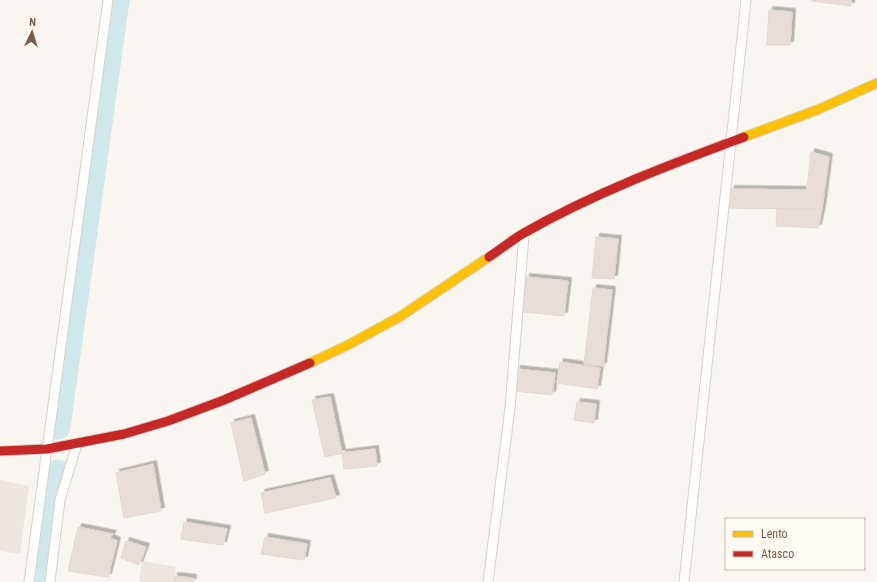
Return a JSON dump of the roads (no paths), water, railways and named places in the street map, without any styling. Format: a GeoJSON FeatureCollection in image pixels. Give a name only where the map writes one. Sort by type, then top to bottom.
{"type":"FeatureCollection","features":[{"type":"Feature","properties":{"kind":"main road"},"geometry":{"type":"LineString","coordinates":[[0,451],[47,449],[124,434],[168,421],[224,400],[288,373],[348,345],[401,316],[524,234],[584,202],[652,171],[817,110],[877,83]]}},
{"type":"Feature","properties":{"kind":"lane"},"geometry":{"type":"LineString","coordinates":[[29,582],[108,0]]}},
{"type":"Feature","properties":{"kind":"lane"},"geometry":{"type":"LineString","coordinates":[[684,582],[746,0]]}},
{"type":"Feature","properties":{"kind":"lane"},"geometry":{"type":"LineString","coordinates":[[488,582],[510,408],[524,234]]}},
{"type":"Feature","properties":{"kind":"lane"},"geometry":{"type":"LineString","coordinates":[[50,582],[60,500],[77,443]]}},
{"type":"Feature","properties":{"kind":"waterway"},"geometry":{"type":"LineString","coordinates":[[58,427],[117,0]]}},
{"type":"Feature","properties":{"kind":"waterway"},"geometry":{"type":"LineString","coordinates":[[39,582],[46,509],[58,472]]}}]}
